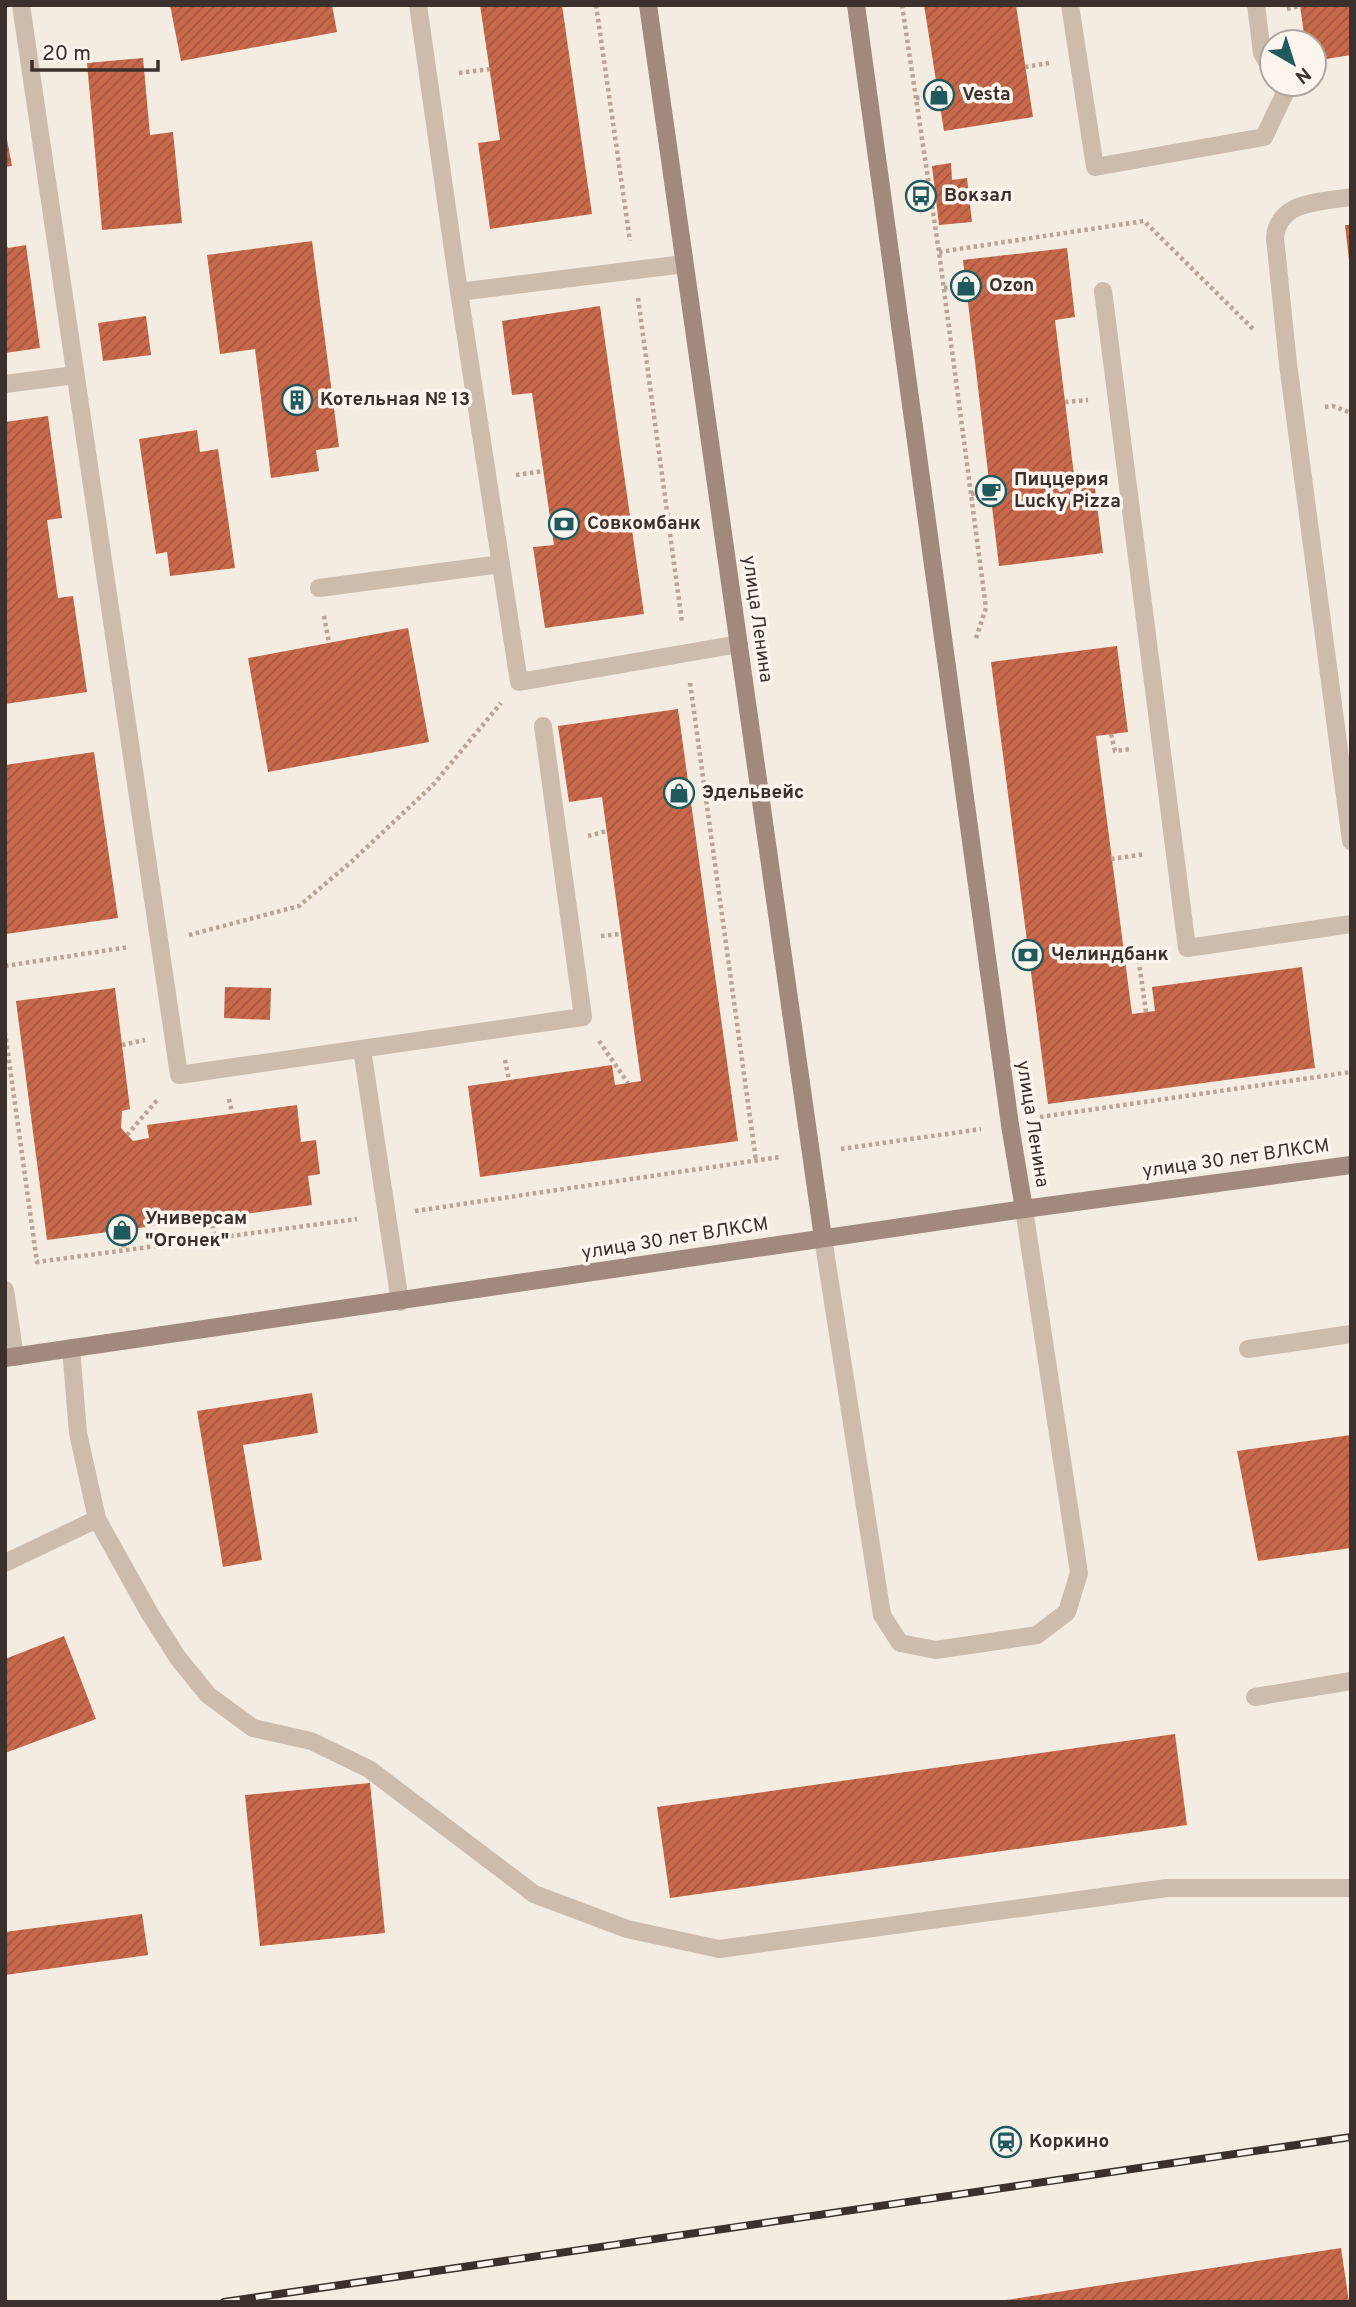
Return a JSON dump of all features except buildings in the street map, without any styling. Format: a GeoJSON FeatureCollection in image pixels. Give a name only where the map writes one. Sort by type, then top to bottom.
{"type":"FeatureCollection","features":[{"type":"Feature","properties":{"kind":"street"},"geometry":{"type":"LineString","coordinates":[[21,5],[179,1075],[583,1017],[544,726]]}},
{"type":"Feature","properties":{"kind":"street"},"geometry":{"type":"LineString","coordinates":[[418,5],[519,682],[739,644]]}},
{"type":"Feature","properties":{"kind":"street","name":"улица Ленина"},"geometry":{"type":"LineString","coordinates":[[648,5],[823,1238]]}},
{"type":"Feature","properties":{"kind":"street","name":"улица Ленина"},"geometry":{"type":"LineString","coordinates":[[856,5],[1010,1125],[1024,1209]]}},
{"type":"Feature","properties":{"kind":"street"},"geometry":{"type":"LineString","coordinates":[[1070,5],[1095,167],[1264,137],[1283,98]]}},
{"type":"Feature","properties":{"kind":"street"},"geometry":{"type":"LineString","coordinates":[[1256,5],[1259,28]]}},
{"type":"Feature","properties":{"kind":"street"},"geometry":{"type":"LineString","coordinates":[[1351,197],[1295,207],[1280,218],[1275,237],[1351,841]]}},
{"type":"Feature","properties":{"kind":"street"},"geometry":{"type":"LineString","coordinates":[[459,292],[684,264]]}},
{"type":"Feature","properties":{"kind":"street"},"geometry":{"type":"LineString","coordinates":[[1103,291],[1187,948],[1351,924]]}},
{"type":"Feature","properties":{"kind":"street"},"geometry":{"type":"LineString","coordinates":[[5,384],[75,375]]}},
{"type":"Feature","properties":{"kind":"street"},"geometry":{"type":"LineString","coordinates":[[318,588],[501,564]]}},
{"type":"Feature","properties":{"kind":"street"},"geometry":{"type":"LineString","coordinates":[[362,1049],[400,1302]]}},
{"type":"Feature","properties":{"kind":"street","name":"улица 30 лет ВЛКСМ"},"geometry":{"type":"LineString","coordinates":[[10,1357],[1024,1209],[1351,1165]]}},
{"type":"Feature","properties":{"kind":"street"},"geometry":{"type":"LineString","coordinates":[[823,1238],[882,1615],[900,1643],[936,1650],[1037,1634],[1068,1612],[1079,1573],[1024,1209]]}},
{"type":"Feature","properties":{"kind":"street"},"geometry":{"type":"LineString","coordinates":[[5,1290],[10,1357]]}},
{"type":"Feature","properties":{"kind":"street"},"geometry":{"type":"LineString","coordinates":[[1248,1349],[1351,1334]]}},
{"type":"Feature","properties":{"kind":"street"},"geometry":{"type":"LineString","coordinates":[[71,1348],[78,1433],[97,1519],[149,1614],[177,1658],[208,1695],[253,1728],[311,1741],[369,1769],[534,1894],[627,1929],[719,1949],[1167,1888],[1351,1888]]}},
{"type":"Feature","properties":{"kind":"street"},"geometry":{"type":"LineString","coordinates":[[5,1563],[97,1519]]}},
{"type":"Feature","properties":{"kind":"street"},"geometry":{"type":"LineString","coordinates":[[1255,1697],[1351,1681]]}},
{"type":"Feature","properties":{"kind":"path"},"geometry":{"type":"LineString","coordinates":[[596,5],[756,1161]]}},
{"type":"Feature","properties":{"kind":"path"},"geometry":{"type":"LineString","coordinates":[[902,5],[939,252],[986,608],[974,645]]}},
{"type":"Feature","properties":{"kind":"path"},"geometry":{"type":"LineString","coordinates":[[916,99],[939,95]]}},
{"type":"Feature","properties":{"kind":"path"},"geometry":{"type":"LineString","coordinates":[[939,252],[1144,221],[1289,364]]}},
{"type":"Feature","properties":{"kind":"path"},"geometry":{"type":"LineString","coordinates":[[944,288],[966,286]]}},
{"type":"Feature","properties":{"kind":"path"},"geometry":{"type":"LineString","coordinates":[[971,494],[991,491]]}},
{"type":"Feature","properties":{"kind":"path"},"geometry":{"type":"LineString","coordinates":[[5,966],[159,942],[299,906],[350,863],[433,785],[519,682]]}},
{"type":"Feature","properties":{"kind":"path"},"geometry":{"type":"LineString","coordinates":[[1016,943],[1020,971]]}},
{"type":"Feature","properties":{"kind":"path"},"geometry":{"type":"LineString","coordinates":[[1146,1012],[1138,956],[1187,948]]}},
{"type":"Feature","properties":{"kind":"path"},"geometry":{"type":"LineString","coordinates":[[1018,957],[1028,955]]}},
{"type":"Feature","properties":{"kind":"path"},"geometry":{"type":"LineString","coordinates":[[583,1017],[628,1083]]}},
{"type":"Feature","properties":{"kind":"path"},"geometry":{"type":"LineString","coordinates":[[5,1032],[37,1262],[386,1215],[1010,1125],[1351,1072]]}},
{"type":"Feature","properties":{"kind":"path"},"geometry":{"type":"LineString","coordinates":[[127,1135],[179,1075]]}},
{"type":"Feature","properties":{"kind":"path"},"geometry":{"type":"LineString","coordinates":[[1039,1105],[1041,1119]]}},
{"type":"Feature","properties":{"kind":"path"},"geometry":{"type":"LineString","coordinates":[[211,1218],[215,1238]]}},
{"type":"Feature","properties":{"kind":"path"},"geometry":{"type":"LineString","coordinates":[[122,1230],[124,1250]]}},
{"type":"Feature","properties":{"kind":"railway"},"geometry":{"type":"LineString","coordinates":[[224,2302],[1351,2137]]}},
{"type":"Feature","properties":{"kind":"place","name":"Vesta"},"geometry":{"type":"Point","coordinates":[939,95]}},
{"type":"Feature","properties":{"kind":"place","name":"Вокзал"},"geometry":{"type":"Point","coordinates":[921,196]}},
{"type":"Feature","properties":{"kind":"place","name":"Ozon"},"geometry":{"type":"Point","coordinates":[966,286]}},
{"type":"Feature","properties":{"kind":"place","name":"Котельная № 13"},"geometry":{"type":"Point","coordinates":[297,400]}},
{"type":"Feature","properties":{"kind":"place","name":"Пиццерия Lucky Pizza"},"geometry":{"type":"Point","coordinates":[991,491]}},
{"type":"Feature","properties":{"kind":"place","name":"Совкомбанк"},"geometry":{"type":"Point","coordinates":[564,524]}},
{"type":"Feature","properties":{"kind":"place","name":"Эдельвейс"},"geometry":{"type":"Point","coordinates":[679,793]}},
{"type":"Feature","properties":{"kind":"place","name":"Челиндбанк"},"geometry":{"type":"Point","coordinates":[1028,955]}},
{"type":"Feature","properties":{"kind":"place","name":"Универсам \"Огонек\""},"geometry":{"type":"Point","coordinates":[122,1230]}},
{"type":"Feature","properties":{"kind":"place","name":"Коркино"},"geometry":{"type":"Point","coordinates":[1006,2142]}}]}
